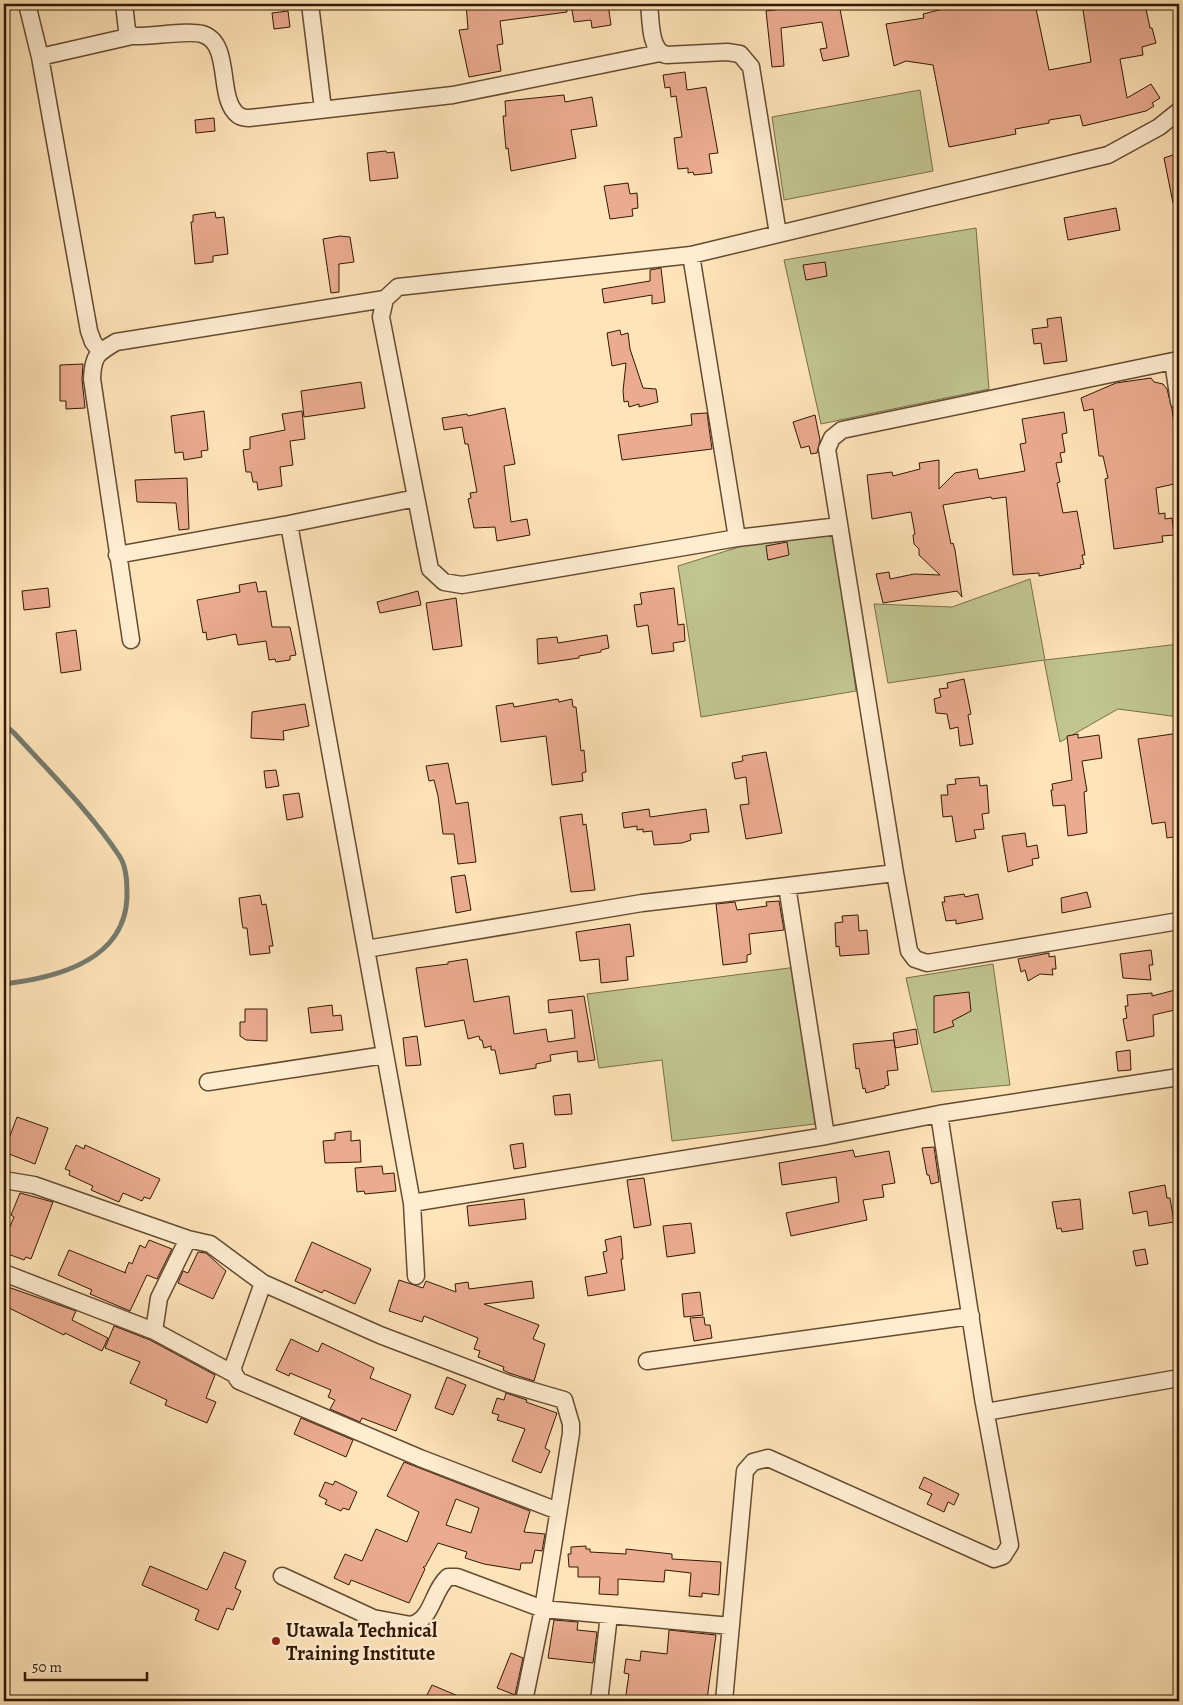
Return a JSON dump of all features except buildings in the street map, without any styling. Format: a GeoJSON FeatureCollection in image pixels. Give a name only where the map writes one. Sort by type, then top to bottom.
{"type":"FeatureCollection","features":[{"type":"Feature","properties":{"kind":"street"},"geometry":{"type":"LineString","coordinates":[[27,4],[40,57],[89,331],[93,342],[100,351]]}},
{"type":"Feature","properties":{"kind":"street"},"geometry":{"type":"LineString","coordinates":[[124,4],[127,30],[132,36]]}},
{"type":"Feature","properties":{"kind":"street"},"geometry":{"type":"LineString","coordinates":[[310,4],[323,109]]}},
{"type":"Feature","properties":{"kind":"street"},"geometry":{"type":"LineString","coordinates":[[649,4],[655,46],[660,53]]}},
{"type":"Feature","properties":{"kind":"street"},"geometry":{"type":"LineString","coordinates":[[40,57],[132,36],[200,33],[211,38],[218,49],[230,104],[238,116],[249,118],[453,95],[660,53],[666,55],[727,52],[740,54],[752,67],[778,234]]}},
{"type":"Feature","properties":{"kind":"street"},"geometry":{"type":"LineString","coordinates":[[131,640],[92,380],[93,361],[100,351],[116,342],[385,299],[398,287],[690,254],[1108,155],[1160,127],[1179,111]]}},
{"type":"Feature","properties":{"kind":"street"},"geometry":{"type":"LineString","coordinates":[[690,254],[737,538]]}},
{"type":"Feature","properties":{"kind":"street"},"geometry":{"type":"LineString","coordinates":[[385,299],[381,317],[430,569],[444,582],[462,585],[737,538],[839,526]]}},
{"type":"Feature","properties":{"kind":"street"},"geometry":{"type":"LineString","coordinates":[[1179,402],[1176,361],[842,430],[832,438],[827,449],[894,873],[909,951],[915,959],[927,963],[1179,921]]}},
{"type":"Feature","properties":{"kind":"street"},"geometry":{"type":"LineString","coordinates":[[118,555],[289,524],[416,498]]}},
{"type":"Feature","properties":{"kind":"street"},"geometry":{"type":"LineString","coordinates":[[289,524],[412,1202],[416,1276]]}},
{"type":"Feature","properties":{"kind":"street"},"geometry":{"type":"LineString","coordinates":[[366,948],[642,903],[894,873]]}},
{"type":"Feature","properties":{"kind":"street"},"geometry":{"type":"LineString","coordinates":[[787,886],[826,1136]]}},
{"type":"Feature","properties":{"kind":"street"},"geometry":{"type":"LineString","coordinates":[[208,1082],[386,1055]]}},
{"type":"Feature","properties":{"kind":"street"},"geometry":{"type":"LineString","coordinates":[[412,1202],[826,1136],[939,1114],[1179,1077]]}},
{"type":"Feature","properties":{"kind":"street"},"geometry":{"type":"LineString","coordinates":[[724,1701],[745,1471],[753,1462],[768,1458],[994,1559],[1003,1556],[1010,1545],[986,1412],[939,1114]]}},
{"type":"Feature","properties":{"kind":"street"},"geometry":{"type":"LineString","coordinates":[[4,1180],[34,1185],[188,1239],[210,1244],[263,1283],[380,1335],[510,1384],[564,1400],[571,1424],[571,1433],[543,1609],[524,1701]]}},
{"type":"Feature","properties":{"kind":"street"},"geometry":{"type":"LineString","coordinates":[[154,1331],[159,1298],[188,1239]]}},
{"type":"Feature","properties":{"kind":"street"},"geometry":{"type":"LineString","coordinates":[[4,1272],[154,1331],[234,1374],[239,1381],[411,1454],[558,1511]]}},
{"type":"Feature","properties":{"kind":"street"},"geometry":{"type":"LineString","coordinates":[[234,1374],[233,1367],[263,1283]]}},
{"type":"Feature","properties":{"kind":"street"},"geometry":{"type":"LineString","coordinates":[[647,1361],[971,1316]]}},
{"type":"Feature","properties":{"kind":"street"},"geometry":{"type":"LineString","coordinates":[[986,1412],[1179,1378]]}},
{"type":"Feature","properties":{"kind":"street"},"geometry":{"type":"LineString","coordinates":[[282,1576],[373,1618],[411,1625],[425,1618],[442,1582],[448,1577],[457,1577],[543,1609],[731,1626]]}},
{"type":"Feature","properties":{"kind":"street"},"geometry":{"type":"LineString","coordinates":[[599,1701],[610,1615]]}},
{"type":"Feature","properties":{"kind":"green space"},"geometry":{"type":"Polygon","coordinates":[[[920,90],[933,171],[784,200],[772,117],[920,90]]]}},
{"type":"Feature","properties":{"kind":"green space"},"geometry":{"type":"Polygon","coordinates":[[[976,228],[989,389],[821,424],[784,260],[976,228]]]}},
{"type":"Feature","properties":{"kind":"green space"},"geometry":{"type":"Polygon","coordinates":[[[834,534],[856,691],[701,717],[678,566],[755,542],[834,534]]]}},
{"type":"Feature","properties":{"kind":"green space"},"geometry":{"type":"Polygon","coordinates":[[[1030,579],[1045,660],[1179,644],[1179,717],[1118,709],[1060,742],[1044,660],[888,683],[874,604],[952,607],[1030,579]]]}},
{"type":"Feature","properties":{"kind":"green space"},"geometry":{"type":"Polygon","coordinates":[[[993,964],[1010,1085],[932,1092],[906,978],[993,964]]]}},
{"type":"Feature","properties":{"kind":"green space"},"geometry":{"type":"Polygon","coordinates":[[[797,967],[815,1124],[672,1141],[662,1060],[599,1068],[587,994],[797,967]]]}},
{"type":"Feature","properties":{"kind":"waterway"},"geometry":{"type":"LineString","coordinates":[[4,724],[70,793],[109,841],[124,866],[127,897],[123,919],[114,937],[101,951],[65,971],[45,977],[4,984]]}},
{"type":"Feature","properties":{"kind":"place","name":"Utawala Technical Training Institute"},"geometry":{"type":"Point","coordinates":[276,1641]}}]}
